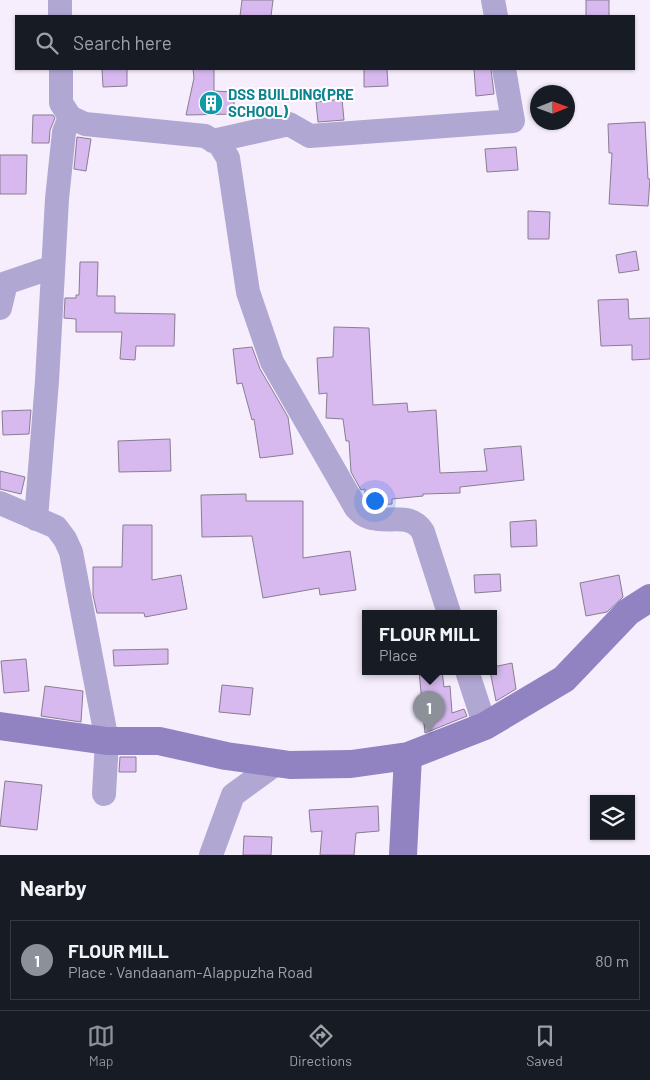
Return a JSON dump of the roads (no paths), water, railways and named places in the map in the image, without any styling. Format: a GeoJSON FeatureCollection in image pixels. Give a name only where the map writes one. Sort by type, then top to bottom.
{"type":"FeatureCollection","features":[{"type":"Feature","properties":{"kind":"main road"},"geometry":{"type":"LineString","coordinates":[[0,726],[107,741],[159,741],[226,756],[290,765],[351,764],[408,756],[485,726],[564,679],[628,612],[650,598]]}},
{"type":"Feature","properties":{"kind":"main road"},"geometry":{"type":"LineString","coordinates":[[403,855],[408,756]]}},
{"type":"Feature","properties":{"kind":"street"},"geometry":{"type":"LineString","coordinates":[[60,0],[60,15]]}},
{"type":"Feature","properties":{"kind":"street"},"geometry":{"type":"LineString","coordinates":[[494,0],[496,15]]}},
{"type":"Feature","properties":{"kind":"street"},"geometry":{"type":"LineString","coordinates":[[61,70],[61,102],[70,117],[85,124],[205,136],[220,145],[228,158],[248,292],[272,362],[356,508],[365,516],[374,519],[412,521],[418,524],[423,532],[448,610]]}},
{"type":"Feature","properties":{"kind":"street"},"geometry":{"type":"LineString","coordinates":[[213,141],[289,124],[310,136],[513,121],[504,70]]}},
{"type":"Feature","properties":{"kind":"street"},"geometry":{"type":"LineString","coordinates":[[36,519],[48,381],[57,199],[64,132],[70,117]]}},
{"type":"Feature","properties":{"kind":"street"},"geometry":{"type":"LineString","coordinates":[[0,308],[6,283],[53,267]]}},
{"type":"Feature","properties":{"kind":"street"},"geometry":{"type":"LineString","coordinates":[[0,503],[56,527],[65,539],[71,552],[107,741],[104,794]]}},
{"type":"Feature","properties":{"kind":"street"},"geometry":{"type":"LineString","coordinates":[[468,675],[485,726]]}},
{"type":"Feature","properties":{"kind":"street"},"geometry":{"type":"LineString","coordinates":[[211,855],[233,795],[278,763]]}},
{"type":"Feature","properties":{"kind":"place","name":"DSS BUILDING(PRE SCHOOL)"},"geometry":{"type":"Point","coordinates":[211,103]}},
{"type":"Feature","properties":{"kind":"place","name":"FLOUR MILL"},"geometry":{"type":"Point","coordinates":[429,732]}}]}
